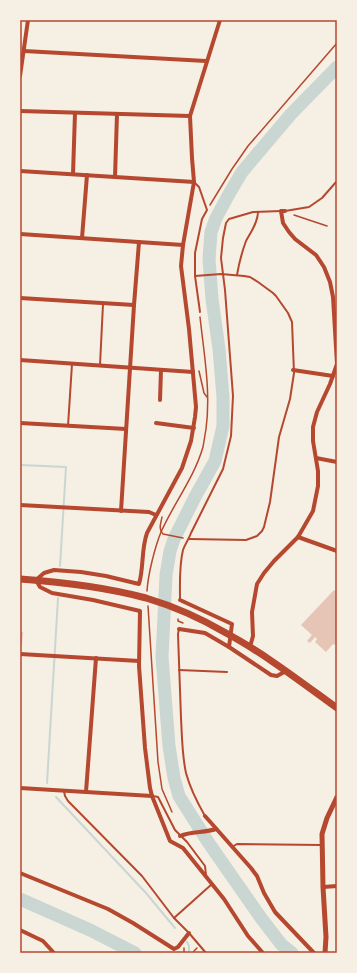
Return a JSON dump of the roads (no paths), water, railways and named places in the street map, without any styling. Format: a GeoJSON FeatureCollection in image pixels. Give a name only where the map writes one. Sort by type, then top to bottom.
{"type":"FeatureCollection","features":[{"type":"Feature","properties":{"kind":"main road"},"geometry":{"type":"LineString","coordinates":[[20,579],[90,586],[147,599],[150,603],[191,616],[250,647],[337,708]]}},
{"type":"Feature","properties":{"kind":"street"},"geometry":{"type":"LineString","coordinates":[[20,76],[28,20]]}},
{"type":"Feature","properties":{"kind":"street"},"geometry":{"type":"LineString","coordinates":[[220,20],[190,116],[194,182],[183,245],[181,266],[189,328],[196,407],[194,428],[188,452],[182,468],[147,533],[139,584],[106,576],[54,570],[44,573],[36,580],[40,587],[52,593],[93,600],[140,611],[139,660],[145,748],[152,796],[170,841],[183,848],[224,899],[248,936],[263,953]]}},
{"type":"Feature","properties":{"kind":"street"},"geometry":{"type":"LineString","coordinates":[[24,51],[206,61]]}},
{"type":"Feature","properties":{"kind":"street"},"geometry":{"type":"LineString","coordinates":[[20,111],[190,116]]}},
{"type":"Feature","properties":{"kind":"street"},"geometry":{"type":"LineString","coordinates":[[73,174],[75,113]]}},
{"type":"Feature","properties":{"kind":"street"},"geometry":{"type":"LineString","coordinates":[[115,177],[117,114]]}},
{"type":"Feature","properties":{"kind":"street"},"geometry":{"type":"LineString","coordinates":[[20,171],[194,182]]}},
{"type":"Feature","properties":{"kind":"street"},"geometry":{"type":"LineString","coordinates":[[82,238],[87,175]]}},
{"type":"Feature","properties":{"kind":"street"},"geometry":{"type":"LineString","coordinates":[[250,647],[253,636],[252,612],[258,584],[264,573],[274,561],[298,537],[313,511],[318,486],[318,471],[313,441],[314,427],[317,412],[330,384],[337,364],[333,297],[330,282],[324,267],[316,256],[296,240],[283,223],[283,211]]}},
{"type":"Feature","properties":{"kind":"street"},"geometry":{"type":"LineString","coordinates":[[20,234],[183,245]]}},
{"type":"Feature","properties":{"kind":"street"},"geometry":{"type":"LineString","coordinates":[[120,510],[139,242]]}},
{"type":"Feature","properties":{"kind":"street"},"geometry":{"type":"LineString","coordinates":[[20,298],[134,305]]}},
{"type":"Feature","properties":{"kind":"street"},"geometry":{"type":"LineString","coordinates":[[20,360],[193,372]]}},
{"type":"Feature","properties":{"kind":"street"},"geometry":{"type":"LineString","coordinates":[[160,400],[162,370]]}},
{"type":"Feature","properties":{"kind":"street"},"geometry":{"type":"LineString","coordinates":[[293,370],[333,376]]}},
{"type":"Feature","properties":{"kind":"street"},"geometry":{"type":"LineString","coordinates":[[20,423],[126,429]]}},
{"type":"Feature","properties":{"kind":"street"},"geometry":{"type":"LineString","coordinates":[[156,423],[194,428]]}},
{"type":"Feature","properties":{"kind":"street"},"geometry":{"type":"LineString","coordinates":[[316,458],[337,462]]}},
{"type":"Feature","properties":{"kind":"street"},"geometry":{"type":"LineString","coordinates":[[20,505],[150,512],[156,515]]}},
{"type":"Feature","properties":{"kind":"street"},"geometry":{"type":"LineString","coordinates":[[298,537],[337,551]]}},
{"type":"Feature","properties":{"kind":"street"},"geometry":{"type":"LineString","coordinates":[[180,600],[232,624],[229,647]]}},
{"type":"Feature","properties":{"kind":"street"},"geometry":{"type":"LineString","coordinates":[[179,629],[205,634],[229,647],[271,675],[277,676],[286,671]]}},
{"type":"Feature","properties":{"kind":"street"},"geometry":{"type":"LineString","coordinates":[[20,654],[139,660]]}},
{"type":"Feature","properties":{"kind":"street"},"geometry":{"type":"LineString","coordinates":[[86,792],[96,658]]}},
{"type":"Feature","properties":{"kind":"street"},"geometry":{"type":"LineString","coordinates":[[20,788],[152,796]]}},
{"type":"Feature","properties":{"kind":"street"},"geometry":{"type":"LineString","coordinates":[[325,953],[326,937],[322,845],[324,826],[337,797]]}},
{"type":"Feature","properties":{"kind":"street"},"geometry":{"type":"LineString","coordinates":[[205,816],[214,829],[251,868],[275,912],[314,953]]}},
{"type":"Feature","properties":{"kind":"street"},"geometry":{"type":"LineString","coordinates":[[180,836],[214,829]]}},
{"type":"Feature","properties":{"kind":"street"},"geometry":{"type":"LineString","coordinates":[[20,873],[108,909],[174,949],[178,947],[189,933]]}},
{"type":"Feature","properties":{"kind":"street"},"geometry":{"type":"LineString","coordinates":[[323,887],[337,886]]}},
{"type":"Feature","properties":{"kind":"street"},"geometry":{"type":"LineString","coordinates":[[20,930],[43,941],[54,953]]}},
{"type":"Feature","properties":{"kind":"lane"},"geometry":{"type":"LineString","coordinates":[[180,600],[180,565],[183,549],[223,469],[231,436],[233,396],[221,258],[226,223],[229,219],[253,212],[283,211],[309,207],[322,198],[337,181]]}},
{"type":"Feature","properties":{"kind":"lane"},"geometry":{"type":"LineString","coordinates":[[194,182],[199,187],[207,210],[202,219],[195,253],[195,276],[200,312]]}},
{"type":"Feature","properties":{"kind":"lane"},"geometry":{"type":"LineString","coordinates":[[237,275],[240,256],[258,217],[258,212]]}},
{"type":"Feature","properties":{"kind":"lane"},"geometry":{"type":"LineString","coordinates":[[189,539],[246,540],[257,536],[262,531],[270,502],[279,437],[290,399],[293,370],[293,337],[290,318],[276,296],[265,286],[250,277],[222,274],[195,276]]}},
{"type":"Feature","properties":{"kind":"lane"},"geometry":{"type":"LineString","coordinates":[[100,365],[103,303]]}},
{"type":"Feature","properties":{"kind":"lane"},"geometry":{"type":"LineString","coordinates":[[68,426],[72,364]]}},
{"type":"Feature","properties":{"kind":"lane"},"geometry":{"type":"LineString","coordinates":[[179,629],[179,670],[184,764],[191,787],[205,816]]}},
{"type":"Feature","properties":{"kind":"lane"},"geometry":{"type":"LineString","coordinates":[[179,670],[227,672]]}},
{"type":"Feature","properties":{"kind":"lane"},"geometry":{"type":"LineString","coordinates":[[64,790],[68,802],[142,876],[174,918],[206,953]]}},
{"type":"Feature","properties":{"kind":"lane"},"geometry":{"type":"LineString","coordinates":[[152,796],[158,797],[175,830],[187,842],[205,866],[206,876]]}},
{"type":"Feature","properties":{"kind":"lane"},"geometry":{"type":"LineString","coordinates":[[232,847],[237,844],[322,845]]}},
{"type":"Feature","properties":{"kind":"lane"},"geometry":{"type":"LineString","coordinates":[[174,918],[212,884]]}},
{"type":"Feature","properties":{"kind":"waterway"},"geometry":{"type":"LineString","coordinates":[[292,953],[281,944],[261,918],[208,842],[179,796],[174,778],[169,746],[162,657],[166,575],[170,551],[174,539],[215,461],[223,426],[223,397],[219,349],[212,299],[209,259],[211,232],[216,218],[242,172],[291,114],[337,67]]}},
{"type":"Feature","properties":{"kind":"waterway"},"geometry":{"type":"LineString","coordinates":[[20,465],[66,467],[60,566]]}},
{"type":"Feature","properties":{"kind":"waterway"},"geometry":{"type":"LineString","coordinates":[[47,783],[58,598]]}},
{"type":"Feature","properties":{"kind":"waterway"},"geometry":{"type":"LineString","coordinates":[[56,797],[146,893],[175,928]]}},
{"type":"Feature","properties":{"kind":"waterway"},"geometry":{"type":"LineString","coordinates":[[20,899],[90,930],[135,953]]}},
{"type":"Feature","properties":{"kind":"waterway"},"geometry":{"type":"LineString","coordinates":[[187,942],[189,946],[189,953]]}}]}
